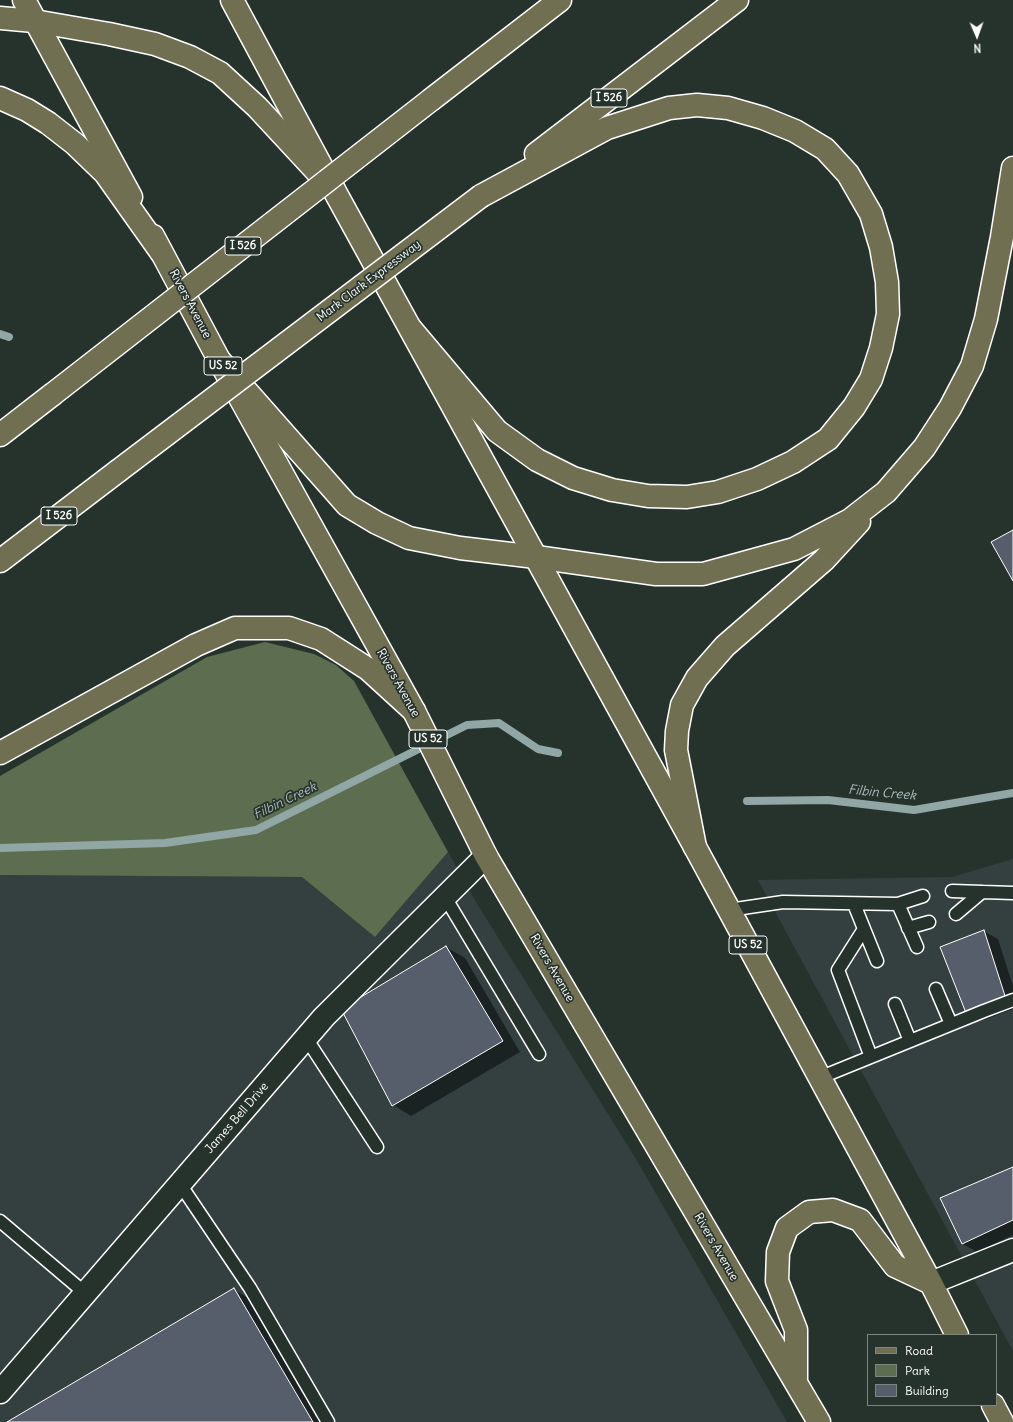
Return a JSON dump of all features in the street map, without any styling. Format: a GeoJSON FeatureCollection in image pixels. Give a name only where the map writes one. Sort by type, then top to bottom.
{"type":"FeatureCollection","features":[{"type":"Feature","properties":{"kind":"main road","name":"Rivers Avenue"},"geometry":{"type":"LineString","coordinates":[[24,0],[34,21],[414,711],[486,856],[819,1422]]}},
{"type":"Feature","properties":{"kind":"main road","name":"US 52"},"geometry":{"type":"LineString","coordinates":[[232,0],[334,190],[695,847],[931,1283],[956,1334]]}},
{"type":"Feature","properties":{"kind":"main road","name":"I 526"},"geometry":{"type":"LineString","coordinates":[[0,436],[560,0]]}},
{"type":"Feature","properties":{"kind":"main road","name":"Mark Clark Expressway"},"geometry":{"type":"LineString","coordinates":[[0,561],[737,0]]}},
{"type":"Feature","properties":{"kind":"main road"},"geometry":{"type":"LineString","coordinates":[[0,18],[34,21],[109,34],[154,44],[190,57],[220,73],[257,107],[334,190]]}},
{"type":"Feature","properties":{"kind":"main road"},"geometry":{"type":"LineString","coordinates":[[0,98],[27,110],[48,123],[75,144],[105,173],[161,252]]}},
{"type":"Feature","properties":{"kind":"main road"},"geometry":{"type":"LineString","coordinates":[[411,329],[497,431],[537,460],[573,478],[612,490],[648,496],[687,497],[718,492],[757,479],[793,462],[828,439],[854,407],[871,379],[881,348],[888,314],[887,282],[881,247],[871,214],[848,174],[825,149],[795,131],[764,118],[728,108],[697,105],[669,108],[607,128],[481,196]]}},
{"type":"Feature","properties":{"kind":"main road"},"geometry":{"type":"LineString","coordinates":[[695,847],[676,750],[677,731],[682,705],[697,678],[725,646],[824,560],[886,492],[924,448],[950,408],[972,366],[986,319],[1002,237],[1013,168]]}},
{"type":"Feature","properties":{"kind":"main road"},"geometry":{"type":"LineString","coordinates":[[220,360],[347,505],[377,523],[409,538],[460,548],[656,574],[703,574],[794,549],[850,520],[886,492]]}},
{"type":"Feature","properties":{"kind":"main road"},"geometry":{"type":"LineString","coordinates":[[0,416],[53,394]]}},
{"type":"Feature","properties":{"kind":"main road"},"geometry":{"type":"LineString","coordinates":[[0,753],[196,645],[235,628],[289,628],[321,639],[368,669],[414,711]]}},
{"type":"Feature","properties":{"kind":"main road"},"geometry":{"type":"LineString","coordinates":[[796,1382],[796,1330],[777,1281],[778,1252],[787,1228],[809,1212],[833,1210],[860,1220],[895,1266],[931,1283]]}},
{"type":"Feature","properties":{"kind":"main road"},"geometry":{"type":"LineString","coordinates":[[994,1406],[1002,1422]]}},
{"type":"Feature","properties":{"kind":"street","name":"James Bell Drive"},"geometry":{"type":"LineString","coordinates":[[0,1392],[324,1017],[486,856]]}},
{"type":"Feature","properties":{"kind":"street"},"geometry":{"type":"LineString","coordinates":[[931,1283],[1013,1250]]}},
{"type":"Feature","properties":{"kind":"lane"},"geometry":{"type":"LineString","coordinates":[[952,891],[1013,893]]}},
{"type":"Feature","properties":{"kind":"lane"},"geometry":{"type":"LineString","coordinates":[[956,914],[982,892]]}},
{"type":"Feature","properties":{"kind":"lane"},"geometry":{"type":"LineString","coordinates":[[729,910],[783,902],[898,904],[923,896]]}},
{"type":"Feature","properties":{"kind":"lane"},"geometry":{"type":"LineString","coordinates":[[445,897],[539,1054]]}},
{"type":"Feature","properties":{"kind":"lane"},"geometry":{"type":"LineString","coordinates":[[854,904],[878,961]]}},
{"type":"Feature","properties":{"kind":"lane"},"geometry":{"type":"LineString","coordinates":[[898,904],[917,947]]}},
{"type":"Feature","properties":{"kind":"lane"},"geometry":{"type":"LineString","coordinates":[[908,928],[929,922]]}},
{"type":"Feature","properties":{"kind":"lane"},"geometry":{"type":"LineString","coordinates":[[864,929],[838,970],[871,1057]]}},
{"type":"Feature","properties":{"kind":"lane"},"geometry":{"type":"LineString","coordinates":[[936,989],[951,1024]]}},
{"type":"Feature","properties":{"kind":"lane"},"geometry":{"type":"LineString","coordinates":[[819,1078],[1013,1000]]}},
{"type":"Feature","properties":{"kind":"lane"},"geometry":{"type":"LineString","coordinates":[[895,1004],[910,1041]]}},
{"type":"Feature","properties":{"kind":"lane"},"geometry":{"type":"LineString","coordinates":[[306,1038],[377,1147]]}},
{"type":"Feature","properties":{"kind":"lane"},"geometry":{"type":"LineString","coordinates":[[180,1184],[250,1288],[328,1422]]}},
{"type":"Feature","properties":{"kind":"lane"},"geometry":{"type":"LineString","coordinates":[[0,1221],[85,1293]]}},
{"type":"Feature","properties":{"kind":"shaded area"},"geometry":{"type":"Polygon","coordinates":[[[448,852],[479,907],[636,1159],[787,1422],[0,1422],[0,875],[302,877],[375,937],[448,852]]]}},
{"type":"Feature","properties":{"kind":"shaded area"},"geometry":{"type":"Polygon","coordinates":[[[1013,859],[1013,1351],[758,880],[952,877],[1013,859]]]}},
{"type":"Feature","properties":{"kind":"green space"},"geometry":{"type":"Polygon","coordinates":[[[265,642],[314,654],[336,665],[354,681],[448,852],[375,937],[302,877],[0,875],[0,776],[207,657],[265,642]]]}},
{"type":"Feature","properties":{"kind":"building"},"geometry":{"type":"Polygon","coordinates":[[[1013,530],[1013,581],[991,542],[1013,530]]]}},
{"type":"Feature","properties":{"kind":"building"},"geometry":{"type":"Polygon","coordinates":[[[984,930],[1006,999],[966,1013],[940,947],[984,930]]]}},
{"type":"Feature","properties":{"kind":"building"},"geometry":{"type":"Polygon","coordinates":[[[446,946],[503,1041],[392,1106],[341,1009],[446,946]]]}},
{"type":"Feature","properties":{"kind":"building"},"geometry":{"type":"Polygon","coordinates":[[[1013,1167],[1013,1220],[962,1244],[940,1198],[1013,1167]]]}},
{"type":"Feature","properties":{"kind":"building"},"geometry":{"type":"Polygon","coordinates":[[[234,1288],[313,1422],[7,1422],[234,1288]]]}},
{"type":"Feature","properties":{"kind":"waterway"},"geometry":{"type":"LineString","coordinates":[[0,334],[9,337]]}},
{"type":"Feature","properties":{"kind":"waterway","name":"Filbin Creek"},"geometry":{"type":"LineString","coordinates":[[0,848],[165,843],[256,830],[467,725],[499,723],[538,749],[558,753]]}},
{"type":"Feature","properties":{"kind":"waterway","name":"Filbin Creek"},"geometry":{"type":"LineString","coordinates":[[747,801],[828,800],[914,810],[1013,793]]}}]}
